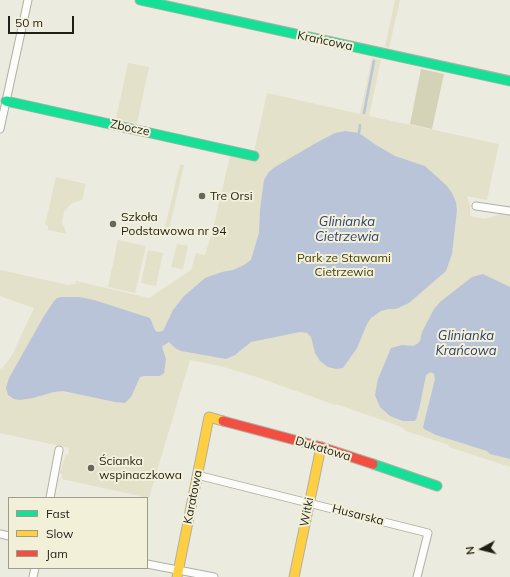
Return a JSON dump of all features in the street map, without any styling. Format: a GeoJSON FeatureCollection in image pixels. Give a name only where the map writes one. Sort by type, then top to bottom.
{"type":"FeatureCollection","features":[{"type":"Feature","properties":{"kind":"street"},"geometry":{"type":"LineString","coordinates":[[0,129],[28,0]]}},
{"type":"Feature","properties":{"kind":"street","name":"Krańcowa"},"geometry":{"type":"LineString","coordinates":[[140,0],[510,81]]}},
{"type":"Feature","properties":{"kind":"street","name":"Zbocze"},"geometry":{"type":"LineString","coordinates":[[6,101],[254,156]]}},
{"type":"Feature","properties":{"kind":"street"},"geometry":{"type":"LineString","coordinates":[[476,206],[510,211]]}},
{"type":"Feature","properties":{"kind":"street","name":"Dukatowa"},"geometry":{"type":"LineString","coordinates":[[209,417],[321,447],[437,486]]}},
{"type":"Feature","properties":{"kind":"street","name":"Karatowa"},"geometry":{"type":"LineString","coordinates":[[178,574],[209,417]]}},
{"type":"Feature","properties":{"kind":"street","name":"Witki"},"geometry":{"type":"LineString","coordinates":[[294,577],[321,447]]}},
{"type":"Feature","properties":{"kind":"street"},"geometry":{"type":"LineString","coordinates":[[50,497],[59,450]]}},
{"type":"Feature","properties":{"kind":"street","name":"Husarska"},"geometry":{"type":"LineString","coordinates":[[197,475],[428,533],[417,577]]}},
{"type":"Feature","properties":{"kind":"street"},"geometry":{"type":"LineString","coordinates":[[148,564],[178,574],[214,577]]}},
{"type":"Feature","properties":{"kind":"green space"},"geometry":{"type":"Polygon","coordinates":[[[395,0],[400,0],[389,48],[385,47],[395,0]]]}},
{"type":"Feature","properties":{"kind":"green space","name":"Park ze Stawami Cietrzewia"},"geometry":{"type":"Polygon","coordinates":[[[372,58],[381,60],[369,116],[499,144],[487,200],[467,196],[470,207],[470,216],[485,219],[502,214],[510,215],[510,467],[449,447],[449,445],[406,431],[399,426],[257,377],[220,366],[190,360],[149,498],[62,479],[62,474],[60,473],[69,448],[0,433],[0,368],[2,369],[12,355],[34,308],[0,296],[0,270],[68,285],[75,284],[76,281],[149,298],[191,270],[196,253],[205,255],[213,229],[230,156],[252,161],[267,93],[360,114],[372,58]]]}},
{"type":"Feature","properties":{"kind":"green space"},"geometry":{"type":"Polygon","coordinates":[[[128,63],[149,67],[137,123],[116,119],[128,63]]]}},
{"type":"Feature","properties":{"kind":"green space"},"geometry":{"type":"Polygon","coordinates":[[[180,164],[184,165],[169,229],[165,228],[180,164]]]}},
{"type":"Feature","properties":{"kind":"green space"},"geometry":{"type":"Polygon","coordinates":[[[56,177],[86,184],[82,200],[72,203],[64,212],[62,222],[67,234],[48,230],[48,226],[45,225],[56,177]]]}},
{"type":"Feature","properties":{"kind":"green space"},"geometry":{"type":"Polygon","coordinates":[[[118,240],[146,246],[135,293],[108,287],[118,240]]]}},
{"type":"Feature","properties":{"kind":"green space"},"geometry":{"type":"Polygon","coordinates":[[[177,244],[188,246],[183,269],[171,267],[177,244]]]}},
{"type":"Feature","properties":{"kind":"green space"},"geometry":{"type":"Polygon","coordinates":[[[148,250],[163,253],[156,286],[141,283],[148,250]]]}},
{"type":"Feature","properties":{"kind":"shaded area"},"geometry":{"type":"Polygon","coordinates":[[[421,69],[444,74],[432,129],[410,124],[421,69]]]}},
{"type":"Feature","properties":{"kind":"water","name":"Glinianka Cietrzewia"},"geometry":{"type":"Polygon","coordinates":[[[345,131],[359,133],[395,156],[425,166],[447,186],[456,202],[457,210],[452,254],[446,271],[409,303],[396,309],[381,311],[371,318],[357,348],[343,368],[336,369],[328,367],[320,361],[315,353],[311,337],[307,333],[300,332],[251,342],[235,355],[226,359],[181,351],[169,342],[162,347],[166,359],[164,373],[160,376],[140,377],[131,397],[125,403],[63,391],[20,400],[14,399],[8,395],[6,388],[9,378],[44,316],[57,298],[79,297],[94,300],[150,318],[157,332],[163,331],[173,310],[184,296],[205,278],[233,270],[251,260],[259,233],[264,180],[269,172],[316,143],[335,133],[345,131]]]}},
{"type":"Feature","properties":{"kind":"water","name":"Glinianka Krańcowa"},"geometry":{"type":"Polygon","coordinates":[[[483,274],[510,287],[510,459],[490,454],[487,451],[436,435],[424,429],[423,427],[435,379],[434,374],[431,372],[426,375],[420,405],[416,420],[414,421],[403,421],[390,416],[380,407],[375,395],[378,379],[391,348],[402,345],[413,346],[417,344],[420,341],[422,332],[434,309],[440,302],[472,277],[483,274]]]}},
{"type":"Feature","properties":{"kind":"waterway"},"geometry":{"type":"LineString","coordinates":[[364,113],[374,61]]}},
{"type":"Feature","properties":{"kind":"waterway"},"geometry":{"type":"LineString","coordinates":[[359,133],[360,125]]}},
{"type":"Feature","properties":{"kind":"traffic: fast"},"geometry":{"type":"LineString","coordinates":[[140,0],[510,81]]}},
{"type":"Feature","properties":{"kind":"traffic: fast"},"geometry":{"type":"LineString","coordinates":[[6,101],[254,156]]}},
{"type":"Feature","properties":{"kind":"traffic: fast"},"geometry":{"type":"LineString","coordinates":[[373,464],[437,486]]}},
{"type":"Feature","properties":{"kind":"traffic: slow"},"geometry":{"type":"LineString","coordinates":[[177,577],[209,417],[223,421]]}},
{"type":"Feature","properties":{"kind":"traffic: slow"},"geometry":{"type":"LineString","coordinates":[[294,577],[321,447]]}},
{"type":"Feature","properties":{"kind":"traffic: jam"},"geometry":{"type":"LineString","coordinates":[[223,421],[321,447],[373,464]]}},
{"type":"Feature","properties":{"kind":"place","name":"Tre Orsi"},"geometry":{"type":"Point","coordinates":[202,196]}},
{"type":"Feature","properties":{"kind":"place","name":"Szkoła Podstawowa nr 94"},"geometry":{"type":"Point","coordinates":[113,224]}},
{"type":"Feature","properties":{"kind":"place","name":"Ścianka wspinaczkowa"},"geometry":{"type":"Point","coordinates":[91,468]}}]}
